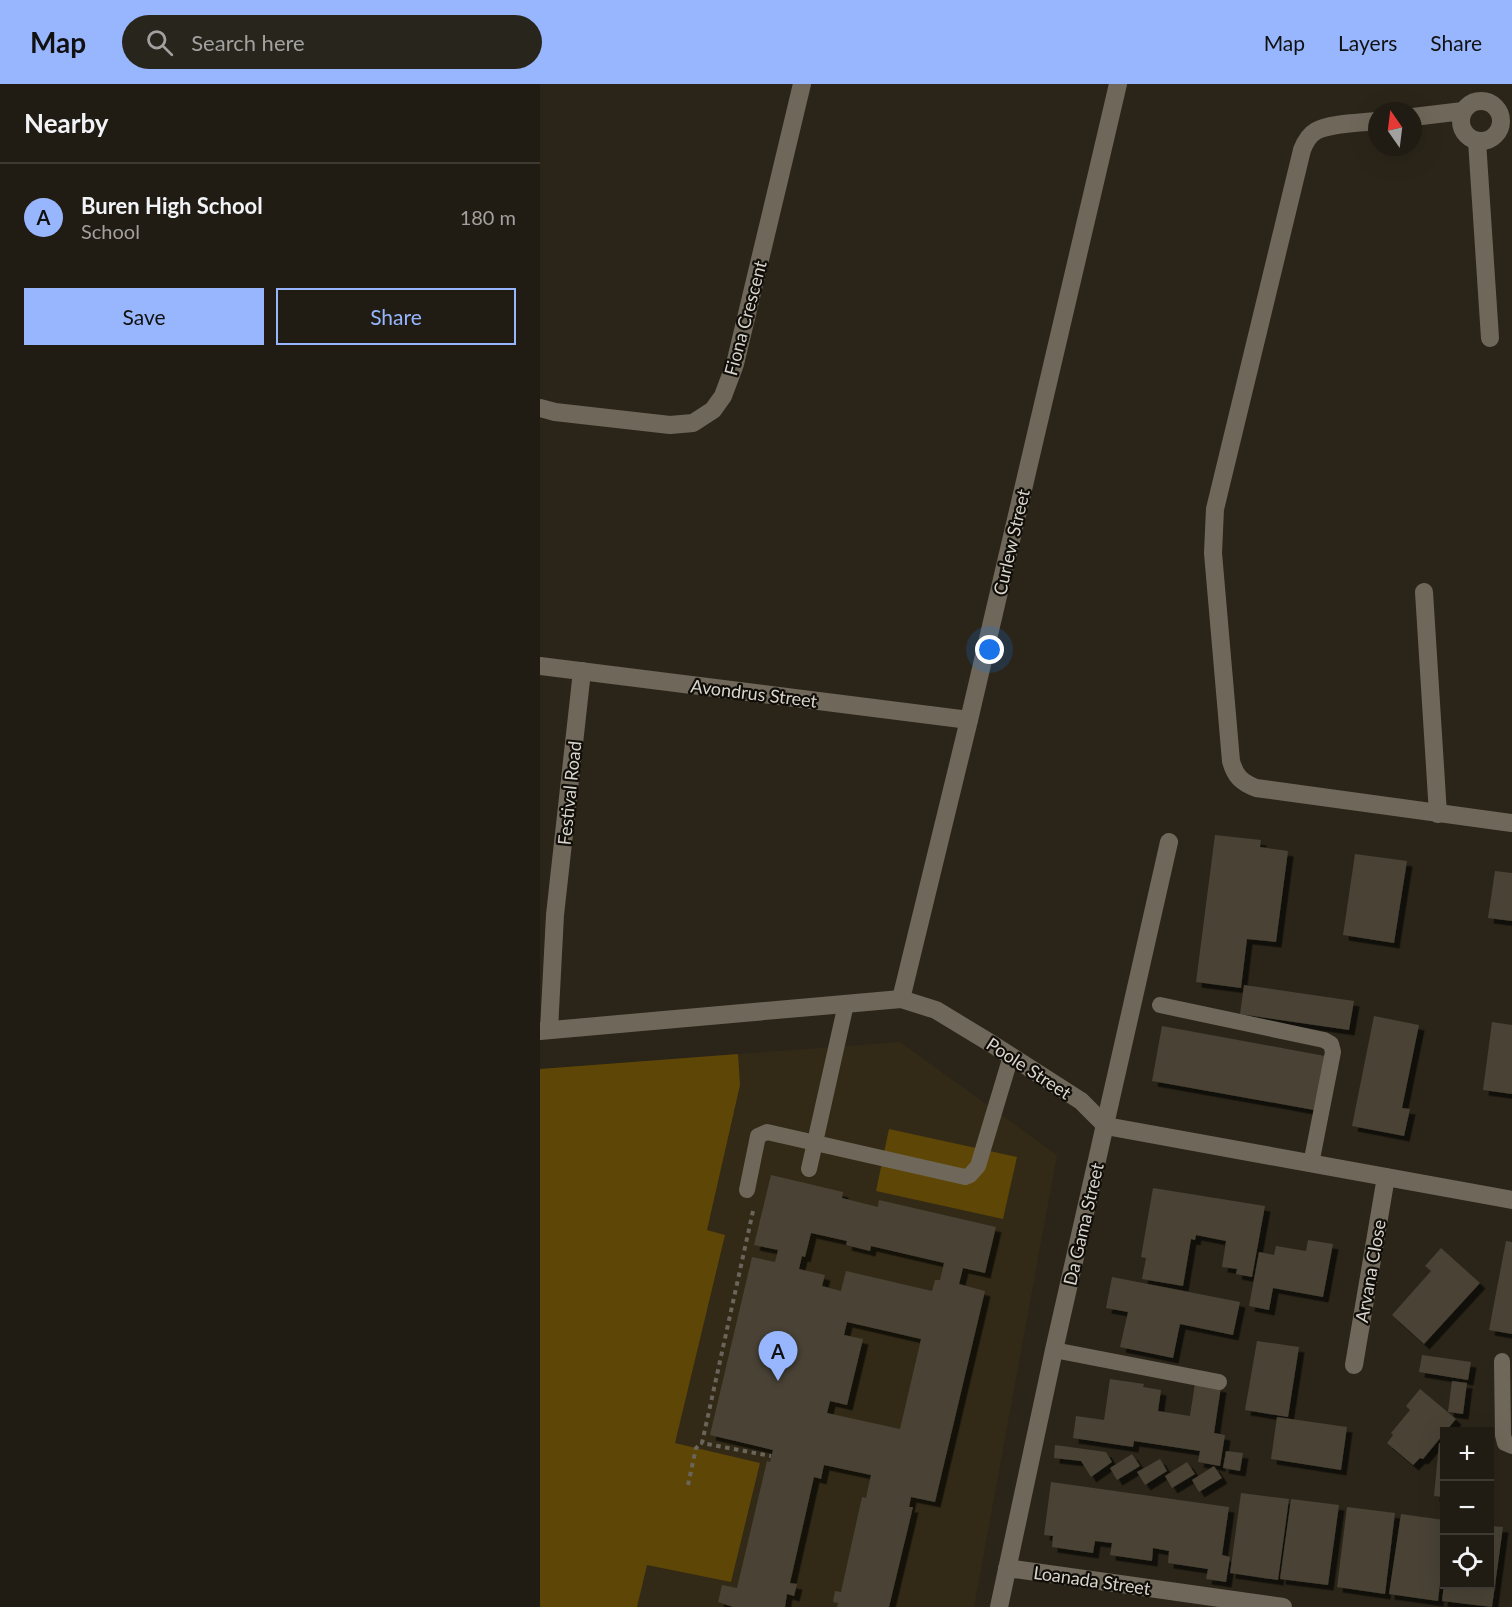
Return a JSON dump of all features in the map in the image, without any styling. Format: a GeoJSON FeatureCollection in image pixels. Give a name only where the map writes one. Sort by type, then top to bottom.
{"type":"FeatureCollection","features":[{"type":"Feature","properties":{"kind":"street","name":"Fiona Crescent"},"geometry":{"type":"LineString","coordinates":[[540,408],[555,412],[670,425],[693,423],[712,410],[723,396],[735,363],[802,84]]}},
{"type":"Feature","properties":{"kind":"street","name":"Curlew Street"},"geometry":{"type":"LineString","coordinates":[[901,999],[1118,84]]}},
{"type":"Feature","properties":{"kind":"street"},"geometry":{"type":"LineString","coordinates":[[1478,92],[1497,108],[1506,126],[1487,140],[1477,141],[1468,137],[1462,129],[1460,120],[1463,111],[1478,92]]}},
{"type":"Feature","properties":{"kind":"street"},"geometry":{"type":"LineString","coordinates":[[1422,116],[1463,111]]}},
{"type":"Feature","properties":{"kind":"street"},"geometry":{"type":"LineString","coordinates":[[1368,122],[1327,127],[1316,131],[1307,139],[1302,150],[1215,509],[1213,553],[1231,761],[1239,779],[1256,788],[1512,823]]}},
{"type":"Feature","properties":{"kind":"street"},"geometry":{"type":"LineString","coordinates":[[1477,141],[1490,338]]}},
{"type":"Feature","properties":{"kind":"street"},"geometry":{"type":"LineString","coordinates":[[1424,592],[1438,814]]}},
{"type":"Feature","properties":{"kind":"street","name":"Avondrus Street"},"geometry":{"type":"LineString","coordinates":[[540,666],[969,720]]}},
{"type":"Feature","properties":{"kind":"street","name":"Festival Road"},"geometry":{"type":"LineString","coordinates":[[544,1031],[548,914],[582,670]]}},
{"type":"Feature","properties":{"kind":"street","name":"Da Gama Street"},"geometry":{"type":"LineString","coordinates":[[999,1607],[1054,1350],[1169,842]]}},
{"type":"Feature","properties":{"kind":"street","name":"Poole Street"},"geometry":{"type":"LineString","coordinates":[[544,1031],[901,999],[936,1010],[1011,1056],[1081,1101],[1106,1126]]}},
{"type":"Feature","properties":{"kind":"street"},"geometry":{"type":"LineString","coordinates":[[1106,1126],[1512,1200]]}},
{"type":"Feature","properties":{"kind":"street","name":"Arvana Close"},"geometry":{"type":"LineString","coordinates":[[1354,1365],[1386,1177]]}},
{"type":"Feature","properties":{"kind":"street","name":"Loanada Street"},"geometry":{"type":"LineString","coordinates":[[1007,1568],[1283,1607]]}},
{"type":"Feature","properties":{"kind":"lane"},"geometry":{"type":"LineString","coordinates":[[809,1169],[846,1004]]}},
{"type":"Feature","properties":{"kind":"lane"},"geometry":{"type":"LineString","coordinates":[[1160,1005],[1324,1040],[1331,1044],[1333,1052],[1311,1164]]}},
{"type":"Feature","properties":{"kind":"lane"},"geometry":{"type":"LineString","coordinates":[[747,1190],[758,1136],[767,1132],[965,1177],[970,1175],[978,1166],[1011,1056]]}},
{"type":"Feature","properties":{"kind":"lane"},"geometry":{"type":"LineString","coordinates":[[1054,1350],[1219,1382]]}},
{"type":"Feature","properties":{"kind":"lane"},"geometry":{"type":"LineString","coordinates":[[1502,1361],[1503,1435],[1505,1443],[1512,1446]]}},
{"type":"Feature","properties":{"kind":"path"},"geometry":{"type":"LineString","coordinates":[[688,1485],[696,1448],[702,1443],[753,1212],[747,1190]]}},
{"type":"Feature","properties":{"kind":"path"},"geometry":{"type":"LineString","coordinates":[[702,1443],[771,1456]]}},
{"type":"Feature","properties":{"kind":"shaded area"},"geometry":{"type":"Polygon","coordinates":[[[900,1042],[1057,1155],[974,1607],[540,1607],[540,1069],[900,1042]]]}},
{"type":"Feature","properties":{"kind":"shaded area"},"geometry":{"type":"Polygon","coordinates":[[[738,1054],[740,1085],[707,1230],[725,1235],[675,1443],[760,1463],[731,1582],[647,1565],[637,1607],[540,1607],[540,1069],[738,1054]]]}},
{"type":"Feature","properties":{"kind":"shaded area"},"geometry":{"type":"Polygon","coordinates":[[[889,1129],[1017,1157],[1003,1219],[876,1191],[889,1129]]]}},
{"type":"Feature","properties":{"kind":"building"},"geometry":{"type":"Polygon","coordinates":[[[1215,835],[1261,840],[1260,847],[1288,851],[1276,942],[1247,939],[1241,988],[1196,982],[1215,835]]]}},
{"type":"Feature","properties":{"kind":"building"},"geometry":{"type":"Polygon","coordinates":[[[1355,854],[1407,861],[1394,943],[1343,935],[1355,854]]]}},
{"type":"Feature","properties":{"kind":"building"},"geometry":{"type":"Polygon","coordinates":[[[1495,871],[1512,873],[1512,921],[1488,918],[1495,871]]]}},
{"type":"Feature","properties":{"kind":"building"},"geometry":{"type":"Polygon","coordinates":[[[1244,985],[1354,1001],[1349,1030],[1240,1014],[1244,985]]]}},
{"type":"Feature","properties":{"kind":"building"},"geometry":{"type":"Polygon","coordinates":[[[1374,1016],[1419,1025],[1402,1108],[1410,1109],[1404,1136],[1352,1126],[1374,1016]]]}},
{"type":"Feature","properties":{"kind":"building"},"geometry":{"type":"Polygon","coordinates":[[[1492,1022],[1512,1025],[1512,1094],[1483,1090],[1492,1022]]]}},
{"type":"Feature","properties":{"kind":"building"},"geometry":{"type":"Polygon","coordinates":[[[1162,1026],[1325,1056],[1314,1110],[1152,1081],[1162,1026]]]}},
{"type":"Feature","properties":{"kind":"building"},"geometry":{"type":"Polygon","coordinates":[[[771,1175],[843,1192],[842,1198],[878,1207],[879,1200],[996,1227],[985,1273],[963,1268],[959,1284],[985,1291],[935,1502],[911,1497],[909,1507],[913,1507],[889,1607],[837,1607],[838,1603],[833,1602],[835,1591],[841,1592],[862,1497],[866,1498],[871,1475],[824,1465],[821,1479],[814,1477],[790,1583],[797,1584],[794,1596],[787,1594],[785,1607],[733,1607],[718,1602],[722,1585],[737,1588],[767,1461],[770,1462],[773,1450],[710,1435],[752,1257],[775,1262],[778,1250],[754,1245],[771,1175]],[[811,1233],[805,1257],[802,1256],[799,1269],[825,1275],[822,1286],[841,1291],[846,1271],[932,1291],[935,1280],[940,1280],[944,1263],[871,1246],[870,1251],[846,1245],[847,1241],[811,1233]],[[847,1322],[844,1335],[863,1339],[847,1405],[830,1401],[827,1413],[900,1429],[921,1339],[847,1322]]]}},
{"type":"Feature","properties":{"kind":"building"},"geometry":{"type":"Polygon","coordinates":[[[1153,1188],[1265,1206],[1252,1277],[1236,1274],[1237,1269],[1222,1267],[1226,1241],[1196,1235],[1195,1240],[1191,1239],[1183,1286],[1142,1279],[1146,1258],[1141,1257],[1153,1188]]]}},
{"type":"Feature","properties":{"kind":"building"},"geometry":{"type":"Polygon","coordinates":[[[1308,1240],[1333,1244],[1323,1297],[1273,1288],[1269,1310],[1249,1306],[1259,1252],[1274,1255],[1276,1246],[1306,1251],[1308,1240]]]}},
{"type":"Feature","properties":{"kind":"building"},"geometry":{"type":"Polygon","coordinates":[[[1506,1241],[1512,1242],[1512,1334],[1489,1330],[1506,1241]]]}},
{"type":"Feature","properties":{"kind":"building"},"geometry":{"type":"Polygon","coordinates":[[[1441,1248],[1480,1283],[1424,1344],[1392,1315],[1431,1271],[1425,1266],[1441,1248]]]}},
{"type":"Feature","properties":{"kind":"building"},"geometry":{"type":"Polygon","coordinates":[[[1112,1277],[1240,1302],[1233,1335],[1180,1324],[1173,1358],[1120,1347],[1128,1312],[1106,1308],[1112,1277]]]}},
{"type":"Feature","properties":{"kind":"building"},"geometry":{"type":"Polygon","coordinates":[[[1257,1341],[1299,1347],[1288,1417],[1245,1410],[1257,1341]]]}},
{"type":"Feature","properties":{"kind":"building"},"geometry":{"type":"Polygon","coordinates":[[[1422,1355],[1471,1362],[1468,1380],[1419,1372],[1422,1355]]]}},
{"type":"Feature","properties":{"kind":"building"},"geometry":{"type":"Polygon","coordinates":[[[1110,1379],[1144,1384],[1143,1387],[1161,1390],[1158,1411],[1190,1416],[1195,1383],[1221,1387],[1214,1433],[1225,1435],[1220,1466],[1198,1462],[1200,1451],[1134,1441],[1133,1447],[1073,1438],[1076,1416],[1104,1420],[1110,1379]]]}},
{"type":"Feature","properties":{"kind":"building"},"geometry":{"type":"Polygon","coordinates":[[[1452,1381],[1467,1383],[1463,1414],[1448,1412],[1452,1381]]]}},
{"type":"Feature","properties":{"kind":"building"},"geometry":{"type":"Polygon","coordinates":[[[1420,1389],[1456,1419],[1449,1427],[1440,1427],[1440,1438],[1423,1459],[1420,1458],[1413,1465],[1387,1443],[1393,1435],[1391,1433],[1410,1410],[1406,1406],[1420,1389]]]}},
{"type":"Feature","properties":{"kind":"building"},"geometry":{"type":"Polygon","coordinates":[[[1277,1417],[1347,1427],[1341,1470],[1271,1459],[1277,1417]]]}},
{"type":"Feature","properties":{"kind":"building"},"geometry":{"type":"Polygon","coordinates":[[[1439,1443],[1440,1443],[1440,1497],[1434,1496],[1439,1443]]]}},
{"type":"Feature","properties":{"kind":"building"},"geometry":{"type":"Polygon","coordinates":[[[1055,1445],[1106,1452],[1112,1462],[1091,1477],[1081,1461],[1054,1458],[1055,1445]]]}},
{"type":"Feature","properties":{"kind":"building"},"geometry":{"type":"Polygon","coordinates":[[[1226,1451],[1243,1453],[1240,1471],[1223,1468],[1226,1451]]]}},
{"type":"Feature","properties":{"kind":"building"},"geometry":{"type":"Polygon","coordinates":[[[1132,1454],[1140,1466],[1117,1480],[1110,1468],[1132,1454]]]}},
{"type":"Feature","properties":{"kind":"building"},"geometry":{"type":"Polygon","coordinates":[[[1160,1459],[1167,1471],[1145,1485],[1137,1472],[1160,1459]]]}},
{"type":"Feature","properties":{"kind":"building"},"geometry":{"type":"Polygon","coordinates":[[[1187,1462],[1195,1474],[1172,1488],[1165,1476],[1187,1462]]]}},
{"type":"Feature","properties":{"kind":"building"},"geometry":{"type":"Polygon","coordinates":[[[1214,1466],[1222,1478],[1199,1492],[1192,1480],[1214,1466]]]}},
{"type":"Feature","properties":{"kind":"building"},"geometry":{"type":"Polygon","coordinates":[[[1051,1482],[1229,1507],[1222,1555],[1230,1557],[1226,1582],[1206,1579],[1208,1569],[1168,1563],[1169,1551],[1153,1548],[1152,1561],[1110,1555],[1112,1543],[1095,1541],[1093,1553],[1052,1547],[1053,1536],[1044,1535],[1051,1482]]]}},
{"type":"Feature","properties":{"kind":"building"},"geometry":{"type":"Polygon","coordinates":[[[1241,1493],[1289,1499],[1278,1580],[1230,1573],[1241,1493]]]}},
{"type":"Feature","properties":{"kind":"building"},"geometry":{"type":"Polygon","coordinates":[[[1291,1499],[1339,1505],[1328,1585],[1280,1579],[1291,1499]]]}},
{"type":"Feature","properties":{"kind":"building"},"geometry":{"type":"Polygon","coordinates":[[[1347,1507],[1395,1513],[1385,1594],[1337,1587],[1347,1507]]]}},
{"type":"Feature","properties":{"kind":"building"},"geometry":{"type":"Polygon","coordinates":[[[1401,1514],[1440,1519],[1438,1601],[1389,1594],[1401,1514]]]}},
{"type":"Feature","properties":{"kind":"building"},"geometry":{"type":"Polygon","coordinates":[[[1494,1526],[1503,1527],[1492,1607],[1442,1601],[1443,1589],[1494,1589],[1494,1526]]]}},
{"type":"Feature","properties":{"kind":"place","name":"Buren High School"},"geometry":{"type":"Point","coordinates":[778,1381]}}]}
